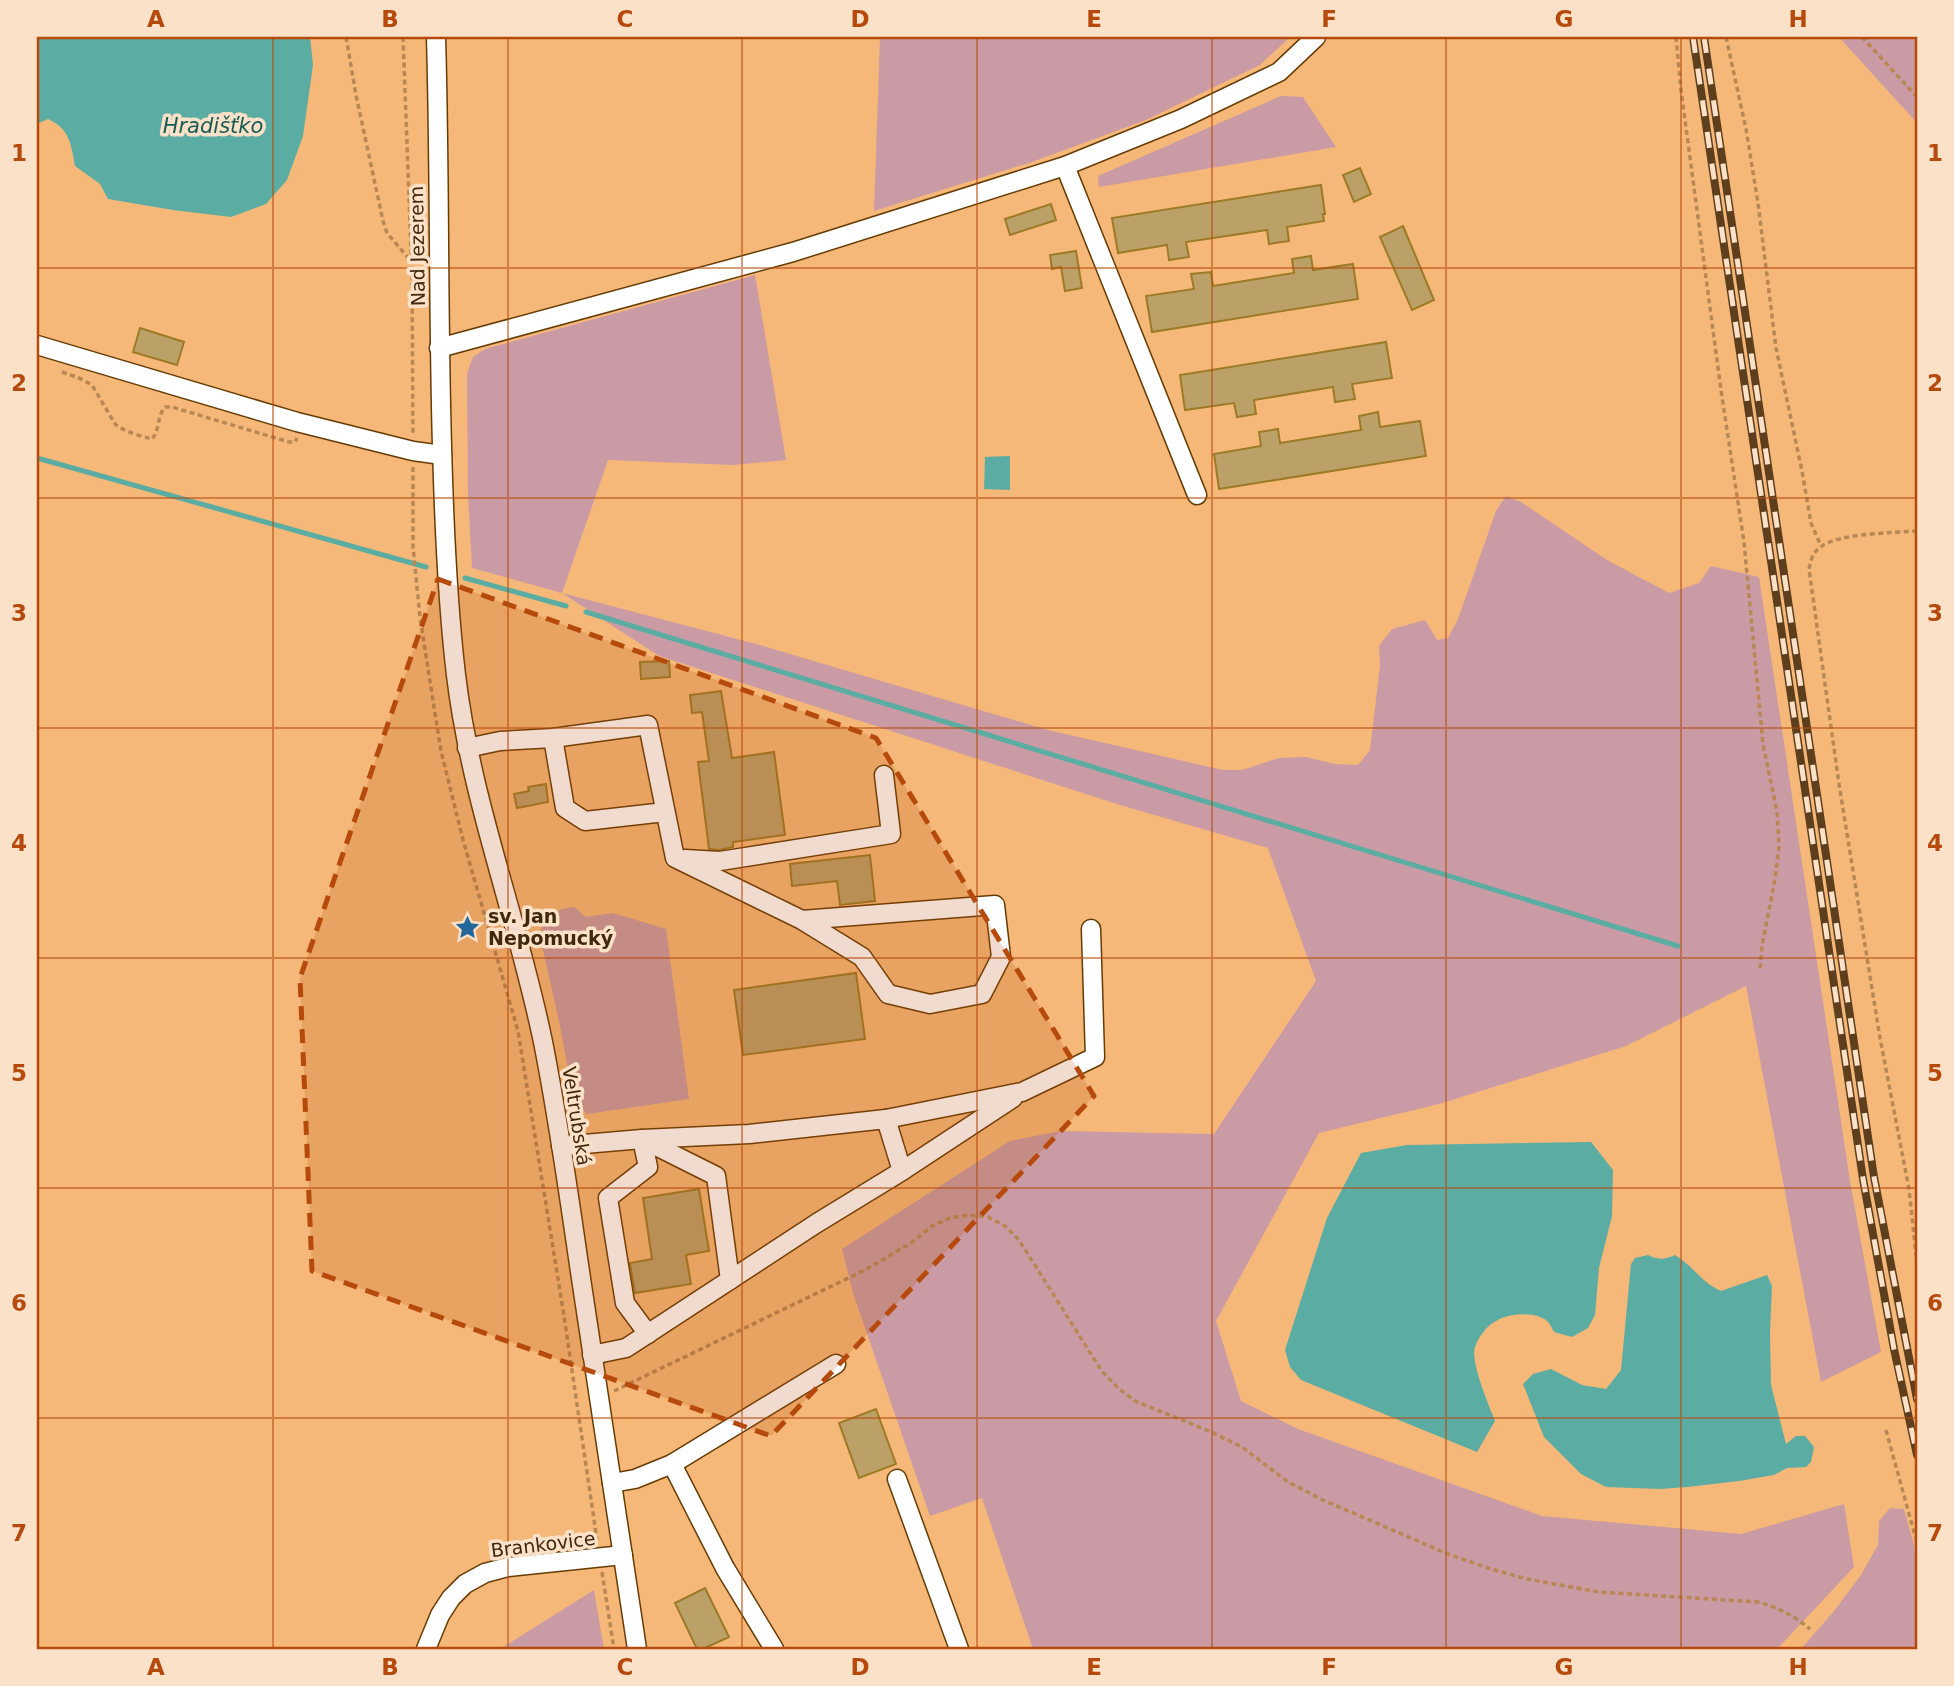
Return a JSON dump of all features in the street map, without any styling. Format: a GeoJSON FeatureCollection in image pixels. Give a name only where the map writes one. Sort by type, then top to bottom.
{"type":"FeatureCollection","features":[{"type":"Feature","properties":{"kind":"street","name":"Nad Jezerem"},"geometry":{"type":"LineString","coordinates":[[436,37],[439,348],[448,596]]}},
{"type":"Feature","properties":{"kind":"street"},"geometry":{"type":"LineString","coordinates":[[439,348],[793,253],[1065,166],[1181,119],[1279,72],[1316,37]]}},
{"type":"Feature","properties":{"kind":"street"},"geometry":{"type":"LineString","coordinates":[[1065,166],[1197,495]]}},
{"type":"Feature","properties":{"kind":"street"},"geometry":{"type":"LineString","coordinates":[[37,345],[303,424],[413,451],[442,455]]}},
{"type":"Feature","properties":{"kind":"street","name":"Veltrubská"},"geometry":{"type":"LineString","coordinates":[[448,596],[456,679],[467,748],[544,1045],[637,1649]]}},
{"type":"Feature","properties":{"kind":"street"},"geometry":{"type":"LineString","coordinates":[[467,748],[500,741],[553,738],[648,725],[675,858]]}},
{"type":"Feature","properties":{"kind":"street"},"geometry":{"type":"LineString","coordinates":[[553,738],[565,808],[585,821],[665,812]]}},
{"type":"Feature","properties":{"kind":"street"},"geometry":{"type":"LineString","coordinates":[[675,858],[720,861],[891,834],[884,775]]}},
{"type":"Feature","properties":{"kind":"street"},"geometry":{"type":"LineString","coordinates":[[675,858],[802,920],[862,957],[888,994],[930,1004],[982,994],[1001,957],[995,905],[802,920]]}},
{"type":"Feature","properties":{"kind":"street"},"geometry":{"type":"LineString","coordinates":[[592,1355],[626,1348],[1022,1092],[1096,1057],[1091,929]]}},
{"type":"Feature","properties":{"kind":"street"},"geometry":{"type":"LineString","coordinates":[[561,1146],[749,1134],[886,1119],[1022,1092]]}},
{"type":"Feature","properties":{"kind":"street"},"geometry":{"type":"LineString","coordinates":[[886,1119],[902,1171]]}},
{"type":"Feature","properties":{"kind":"street"},"geometry":{"type":"LineString","coordinates":[[642,1139],[716,1176],[730,1280]]}},
{"type":"Feature","properties":{"kind":"street"},"geometry":{"type":"LineString","coordinates":[[642,1139],[648,1167],[608,1198],[625,1303],[648,1334]]}},
{"type":"Feature","properties":{"kind":"street"},"geometry":{"type":"LineString","coordinates":[[612,1483],[635,1479],[672,1464],[836,1364]]}},
{"type":"Feature","properties":{"kind":"street"},"geometry":{"type":"LineString","coordinates":[[672,1464],[725,1568],[774,1649]]}},
{"type":"Feature","properties":{"kind":"street"},"geometry":{"type":"LineString","coordinates":[[897,1479],[959,1649]]}},
{"type":"Feature","properties":{"kind":"street","name":"Brankovice"},"geometry":{"type":"LineString","coordinates":[[426,1649],[440,1615],[451,1598],[465,1584],[485,1573],[508,1567],[623,1555]]}},
{"type":"Feature","properties":{"kind":"path"},"geometry":{"type":"LineString","coordinates":[[346,37],[383,220],[387,233],[411,261]]}},
{"type":"Feature","properties":{"kind":"path"},"geometry":{"type":"LineString","coordinates":[[403,37],[411,261],[413,547],[429,678],[441,751],[463,839],[518,1031],[614,1649]]}},
{"type":"Feature","properties":{"kind":"path"},"geometry":{"type":"LineString","coordinates":[[1676,37],[1721,390],[1744,542],[1758,680],[1758,712],[1777,812],[1779,847],[1760,970]]}},
{"type":"Feature","properties":{"kind":"path"},"geometry":{"type":"LineString","coordinates":[[1726,37],[1756,191],[1779,362],[1811,523],[1821,546]]}},
{"type":"Feature","properties":{"kind":"path"},"geometry":{"type":"LineString","coordinates":[[1862,37],[1917,97]]}},
{"type":"Feature","properties":{"kind":"path"},"geometry":{"type":"LineString","coordinates":[[58,371],[92,386],[120,429],[152,439],[161,411],[165,407],[289,442],[295,442],[303,424]]}},
{"type":"Feature","properties":{"kind":"path"},"geometry":{"type":"LineString","coordinates":[[1917,531],[1835,540],[1821,546],[1812,556],[1809,569],[1839,784],[1871,983],[1894,1121],[1909,1189],[1917,1264]]}},
{"type":"Feature","properties":{"kind":"path"},"geometry":{"type":"LineString","coordinates":[[599,1398],[865,1270],[911,1243],[932,1226],[950,1218],[969,1215],[988,1217],[1004,1226],[1018,1240],[1101,1370],[1118,1388],[1135,1401],[1242,1447],[1288,1482],[1323,1500],[1448,1554],[1491,1569],[1569,1588],[1599,1592],[1758,1602],[1780,1608],[1810,1629]]}},
{"type":"Feature","properties":{"kind":"path"},"geometry":{"type":"LineString","coordinates":[[1886,1430],[1917,1543]]}},
{"type":"Feature","properties":{"kind":"highlighted area"},"geometry":{"type":"Polygon","coordinates":[[[438,579],[876,738],[1094,1096],[771,1436],[312,1271],[300,978],[438,579]]]}},
{"type":"Feature","properties":{"kind":"shaded area"},"geometry":{"type":"Polygon","coordinates":[[[880,37],[1290,37],[1260,65],[1146,120],[1032,162],[874,211],[880,37]]]}},
{"type":"Feature","properties":{"kind":"shaded area"},"geometry":{"type":"Polygon","coordinates":[[[1839,37],[1917,37],[1917,123],[1839,37]]]}},
{"type":"Feature","properties":{"kind":"shaded area"},"geometry":{"type":"Polygon","coordinates":[[[1281,96],[1303,97],[1336,147],[1099,187],[1098,176],[1281,96]]]}},
{"type":"Feature","properties":{"kind":"shaded area"},"geometry":{"type":"Polygon","coordinates":[[[755,275],[786,460],[733,465],[608,460],[562,593],[472,568],[468,494],[467,373],[473,357],[485,349],[755,275]]]}},
{"type":"Feature","properties":{"kind":"shaded area"},"geometry":{"type":"Polygon","coordinates":[[[1506,496],[1521,502],[1607,560],[1669,593],[1699,583],[1711,566],[1759,577],[1850,1181],[1881,1352],[1821,1382],[1746,986],[1626,1046],[1439,1104],[1319,1133],[1216,1321],[1241,1401],[1298,1429],[1542,1516],[1741,1534],[1844,1504],[1854,1567],[1777,1649],[1033,1649],[982,1498],[930,1516],[853,1293],[842,1249],[1010,1141],[1061,1131],[1214,1134],[1316,981],[1268,848],[1120,805],[659,656],[562,593],[756,644],[1048,730],[1223,770],[1242,770],[1279,758],[1306,757],[1334,764],[1358,765],[1370,750],[1380,666],[1379,646],[1392,629],[1425,620],[1437,640],[1448,638],[1458,619],[1496,511],[1506,496]]]}},
{"type":"Feature","properties":{"kind":"shaded area"},"geometry":{"type":"Polygon","coordinates":[[[574,907],[586,917],[613,913],[666,929],[689,1099],[587,1114],[574,1099],[540,937],[544,923],[550,915],[574,907]]]}},
{"type":"Feature","properties":{"kind":"shaded area"},"geometry":{"type":"Polygon","coordinates":[[[1890,1508],[1904,1509],[1917,1555],[1917,1649],[1801,1649],[1861,1575],[1878,1545],[1879,1521],[1890,1508]]]}},
{"type":"Feature","properties":{"kind":"shaded area"},"geometry":{"type":"Polygon","coordinates":[[[594,1590],[604,1649],[500,1649],[594,1590]]]}},
{"type":"Feature","properties":{"kind":"water","name":"Hradišťko"},"geometry":{"type":"Polygon","coordinates":[[[37,37],[310,37],[313,65],[303,136],[287,180],[266,204],[231,217],[108,199],[100,184],[75,166],[70,144],[61,127],[48,119],[37,124],[37,37]]]}},
{"type":"Feature","properties":{"kind":"water"},"geometry":{"type":"Polygon","coordinates":[[[1010,456],[1010,490],[984,489],[985,457],[1010,456]]]}},
{"type":"Feature","properties":{"kind":"water"},"geometry":{"type":"Polygon","coordinates":[[[1591,1142],[1613,1170],[1612,1216],[1599,1268],[1595,1315],[1588,1328],[1572,1337],[1554,1332],[1543,1318],[1530,1315],[1502,1318],[1486,1329],[1476,1343],[1474,1354],[1481,1384],[1495,1421],[1477,1452],[1301,1380],[1290,1367],[1285,1350],[1327,1218],[1361,1153],[1407,1145],[1591,1142]]]}},
{"type":"Feature","properties":{"kind":"water"},"geometry":{"type":"Polygon","coordinates":[[[1648,1255],[1661,1259],[1675,1255],[1721,1291],[1767,1275],[1772,1286],[1771,1385],[1786,1444],[1796,1436],[1805,1436],[1814,1447],[1811,1462],[1806,1467],[1787,1468],[1774,1475],[1739,1481],[1687,1487],[1606,1487],[1581,1474],[1544,1437],[1523,1384],[1533,1374],[1551,1369],[1582,1385],[1606,1389],[1621,1370],[1631,1264],[1635,1258],[1648,1255]]]}},
{"type":"Feature","properties":{"kind":"building"},"geometry":{"type":"Polygon","coordinates":[[[1360,168],[1371,194],[1354,202],[1343,175],[1360,168]]]}},
{"type":"Feature","properties":{"kind":"building"},"geometry":{"type":"Polygon","coordinates":[[[1321,185],[1324,221],[1287,227],[1289,241],[1269,244],[1267,230],[1186,242],[1189,257],[1169,260],[1167,245],[1118,253],[1112,218],[1321,185]]]}},
{"type":"Feature","properties":{"kind":"building"},"geometry":{"type":"Polygon","coordinates":[[[1051,204],[1056,220],[1010,235],[1005,219],[1051,204]]]}},
{"type":"Feature","properties":{"kind":"building"},"geometry":{"type":"Polygon","coordinates":[[[1403,226],[1434,300],[1412,310],[1380,237],[1403,226]]]}},
{"type":"Feature","properties":{"kind":"building"},"geometry":{"type":"Polygon","coordinates":[[[1076,251],[1082,288],[1065,291],[1061,267],[1052,269],[1050,255],[1076,251]]]}},
{"type":"Feature","properties":{"kind":"building"},"geometry":{"type":"Polygon","coordinates":[[[1311,256],[1313,270],[1353,264],[1358,299],[1152,332],[1146,296],[1194,289],[1191,274],[1211,272],[1213,286],[1294,273],[1292,259],[1311,256]]]}},
{"type":"Feature","properties":{"kind":"building"},"geometry":{"type":"Polygon","coordinates":[[[140,328],[184,342],[177,365],[133,352],[140,328]]]}},
{"type":"Feature","properties":{"kind":"building"},"geometry":{"type":"Polygon","coordinates":[[[1386,342],[1392,378],[1352,384],[1355,399],[1335,402],[1333,387],[1254,400],[1256,414],[1237,417],[1234,403],[1185,410],[1180,375],[1386,342]]]}},
{"type":"Feature","properties":{"kind":"building"},"geometry":{"type":"Polygon","coordinates":[[[1378,412],[1380,427],[1420,421],[1426,456],[1219,489],[1214,454],[1261,446],[1259,432],[1278,429],[1280,443],[1361,430],[1359,416],[1378,412]]]}},
{"type":"Feature","properties":{"kind":"building"},"geometry":{"type":"Polygon","coordinates":[[[669,661],[670,677],[641,679],[640,662],[669,661]]]}},
{"type":"Feature","properties":{"kind":"building"},"geometry":{"type":"Polygon","coordinates":[[[721,691],[732,758],[774,752],[785,835],[733,842],[733,847],[719,850],[709,849],[698,762],[709,761],[702,712],[692,713],[690,695],[721,691]]]}},
{"type":"Feature","properties":{"kind":"building"},"geometry":{"type":"Polygon","coordinates":[[[546,784],[548,802],[517,808],[514,794],[529,791],[528,787],[546,784]]]}},
{"type":"Feature","properties":{"kind":"building"},"geometry":{"type":"Polygon","coordinates":[[[870,855],[875,901],[840,905],[837,881],[792,886],[790,864],[870,855]]]}},
{"type":"Feature","properties":{"kind":"building"},"geometry":{"type":"Polygon","coordinates":[[[856,973],[865,1039],[743,1055],[734,990],[856,973]]]}},
{"type":"Feature","properties":{"kind":"building"},"geometry":{"type":"Polygon","coordinates":[[[699,1189],[709,1251],[686,1255],[691,1284],[635,1293],[630,1263],[652,1259],[643,1198],[699,1189]]]}},
{"type":"Feature","properties":{"kind":"building"},"geometry":{"type":"Polygon","coordinates":[[[876,1409],[896,1464],[859,1478],[839,1423],[876,1409]]]}},
{"type":"Feature","properties":{"kind":"building"},"geometry":{"type":"Polygon","coordinates":[[[705,1588],[729,1637],[703,1649],[697,1649],[675,1603],[705,1588]]]}},
{"type":"Feature","properties":{"kind":"waterway"},"geometry":{"type":"LineString","coordinates":[[37,458],[426,567]]}},
{"type":"Feature","properties":{"kind":"waterway"},"geometry":{"type":"LineString","coordinates":[[465,578],[566,606]]}},
{"type":"Feature","properties":{"kind":"waterway"},"geometry":{"type":"LineString","coordinates":[[586,612],[1678,946]]}},
{"type":"Feature","properties":{"kind":"railway"},"geometry":{"type":"LineString","coordinates":[[1693,37],[1863,1179],[1894,1349],[1917,1455]]}},
{"type":"Feature","properties":{"kind":"railway"},"geometry":{"type":"LineString","coordinates":[[1704,37],[1874,1177],[1917,1399]]}},
{"type":"Feature","properties":{"kind":"place","name":"sv. Jan Nepomucký"},"geometry":{"type":"Point","coordinates":[468,927]}}]}
